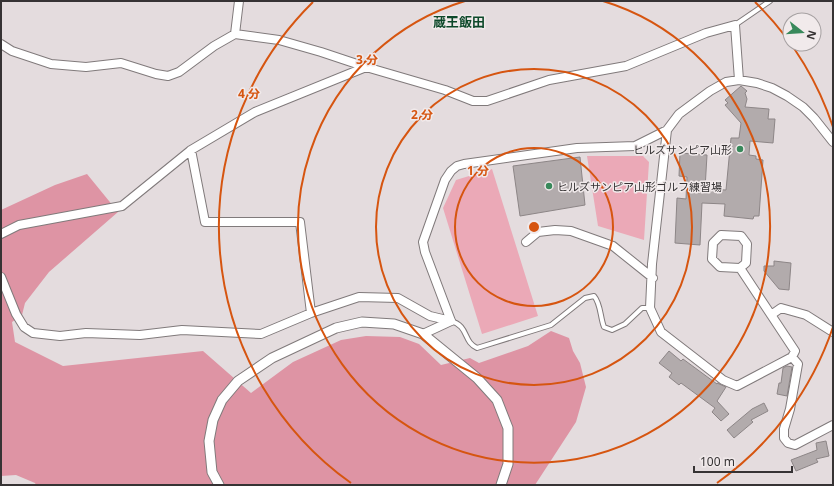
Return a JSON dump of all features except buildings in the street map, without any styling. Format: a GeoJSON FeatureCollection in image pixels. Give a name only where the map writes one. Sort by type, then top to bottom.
{"type":"FeatureCollection","features":[{"type":"Feature","properties":{"kind":"street"},"geometry":{"type":"LineString","coordinates":[[235,34],[239,1]]}},
{"type":"Feature","properties":{"kind":"street"},"geometry":{"type":"LineString","coordinates":[[1,44],[12,51],[51,64],[86,67],[121,63],[156,74],[168,76],[179,72],[214,46],[235,34],[278,40],[445,90],[473,100],[487,101],[549,80],[626,66],[706,33],[735,25],[739,80]]}},
{"type":"Feature","properties":{"kind":"street"},"geometry":{"type":"LineString","coordinates":[[1,234],[18,225],[122,206],[191,150],[255,112],[366,67]]}},
{"type":"Feature","properties":{"kind":"street"},"geometry":{"type":"LineString","coordinates":[[450,321],[425,252],[423,242],[445,180],[451,171],[457,166],[577,148],[635,146],[667,130],[679,114],[726,82],[739,80],[762,85],[787,96],[803,107],[814,118],[833,142]]}},
{"type":"Feature","properties":{"kind":"street"},"geometry":{"type":"LineString","coordinates":[[667,130],[652,264],[653,278],[650,308],[661,332],[723,380],[737,386],[792,357],[795,351],[740,268]]}},
{"type":"Feature","properties":{"kind":"street"},"geometry":{"type":"LineString","coordinates":[[191,150],[205,222],[300,222],[311,313]]}},
{"type":"Feature","properties":{"kind":"street"},"geometry":{"type":"LineString","coordinates":[[526,242],[538,232],[555,230],[571,231],[613,246],[653,278]]}},
{"type":"Feature","properties":{"kind":"street"},"geometry":{"type":"LineString","coordinates":[[721,235],[741,236],[747,244],[746,263],[740,268],[720,267],[712,259],[713,242],[721,235]]}},
{"type":"Feature","properties":{"kind":"street"},"geometry":{"type":"LineString","coordinates":[[1,277],[16,314],[24,327],[33,333],[60,336],[86,333],[140,334],[182,330],[261,334],[311,313],[359,297],[398,298],[430,316],[450,321]]}},
{"type":"Feature","properties":{"kind":"street"},"geometry":{"type":"LineString","coordinates":[[771,315],[781,308],[800,313],[806,315],[833,332]]}},
{"type":"Feature","properties":{"kind":"street"},"geometry":{"type":"LineString","coordinates":[[423,334],[450,321]]}},
{"type":"Feature","properties":{"kind":"street"},"geometry":{"type":"LineString","coordinates":[[219,485],[212,472],[209,441],[213,420],[222,400],[238,381],[272,358],[336,328],[362,322],[394,324],[423,334],[478,378],[497,400],[508,428],[508,464],[501,485]]}},
{"type":"Feature","properties":{"kind":"street"},"geometry":{"type":"LineString","coordinates":[[792,357],[798,364],[790,409],[784,429],[784,438],[788,444],[795,445],[833,425]]}},
{"type":"Feature","properties":{"kind":"lane"},"geometry":{"type":"LineString","coordinates":[[735,25],[770,1]]}},
{"type":"Feature","properties":{"kind":"lane"},"geometry":{"type":"LineString","coordinates":[[450,321],[462,326],[472,346],[477,348],[551,325],[585,298],[594,296],[597,299],[601,320],[604,327],[612,330],[625,324],[642,308],[650,308]]}},
{"type":"Feature","properties":{"kind":"shaded area"},"geometry":{"type":"Polygon","coordinates":[[[587,156],[643,156],[649,162],[644,240],[598,226],[587,156]]]}},
{"type":"Feature","properties":{"kind":"shaded area"},"geometry":{"type":"Polygon","coordinates":[[[492,169],[538,316],[482,334],[443,208],[456,180],[492,169]]]}},
{"type":"Feature","properties":{"kind":"shaded area"},"geometry":{"type":"Polygon","coordinates":[[[87,174],[118,212],[49,272],[25,303],[22,315],[12,322],[15,342],[63,366],[203,351],[251,393],[293,362],[341,340],[366,336],[400,337],[419,344],[441,365],[470,358],[479,363],[528,346],[551,331],[569,338],[573,351],[580,363],[586,387],[576,422],[535,485],[36,485],[35,483],[16,475],[1,476],[1,210],[55,185],[87,174]]]}},
{"type":"Feature","properties":{"kind":"place","name":"ヒルズサンピア山形"},"geometry":{"type":"Point","coordinates":[740,149]}},
{"type":"Feature","properties":{"kind":"place","name":"ヒルズサンピア山形ゴルフ練習場"},"geometry":{"type":"Point","coordinates":[549,186]}},
{"type":"Feature","properties":{"kind":"district","name":"蔵王飯田"},"geometry":{"type":"Point","coordinates":[459,22]}}]}
